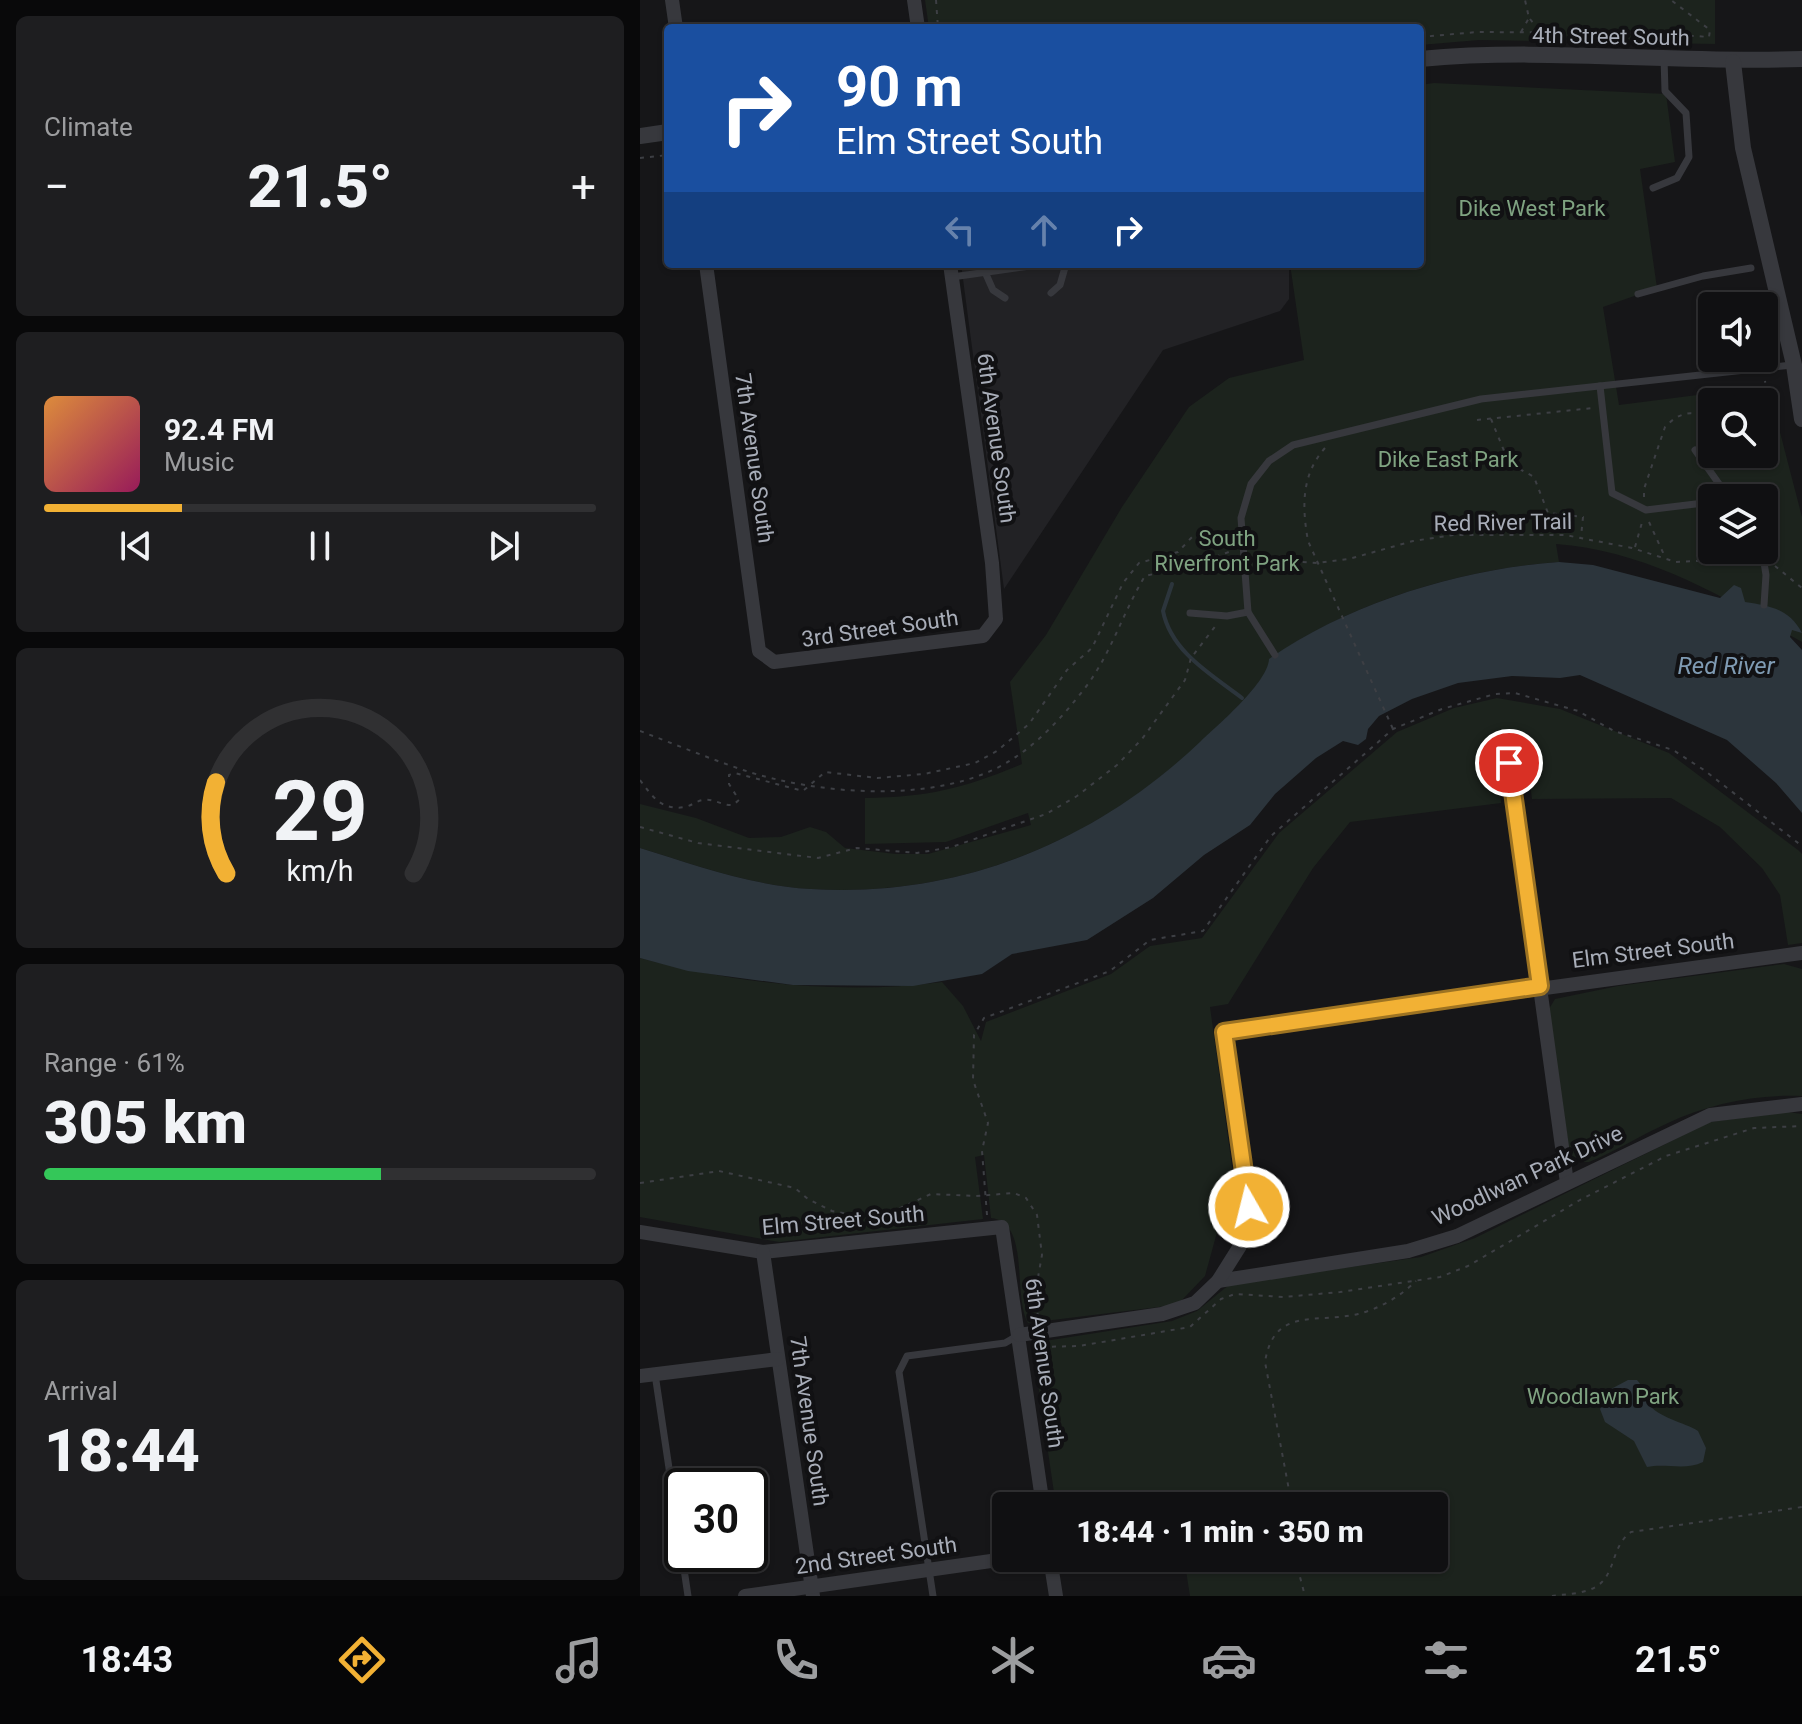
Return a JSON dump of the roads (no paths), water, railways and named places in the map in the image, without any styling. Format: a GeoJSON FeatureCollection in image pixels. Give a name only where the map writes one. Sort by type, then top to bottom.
{"type":"FeatureCollection","features":[{"type":"Feature","properties":{"kind":"street"},"geometry":{"type":"LineString","coordinates":[[672,0],[675,24]]}},
{"type":"Feature","properties":{"kind":"street"},"geometry":{"type":"LineString","coordinates":[[914,0],[917,24]]}},
{"type":"Feature","properties":{"kind":"street","name":"4th Street South"},"geometry":{"type":"LineString","coordinates":[[1424,59],[1606,55],[1733,62],[1802,59]]}},
{"type":"Feature","properties":{"kind":"street"},"geometry":{"type":"LineString","coordinates":[[1733,62],[1743,148],[1794,365],[1802,419]]}},
{"type":"Feature","properties":{"kind":"street"},"geometry":{"type":"LineString","coordinates":[[640,136],[664,133]]}},
{"type":"Feature","properties":{"kind":"street","name":"7th Avenue South"},"geometry":{"type":"LineString","coordinates":[[707,268],[759,651],[765,656]]}},
{"type":"Feature","properties":{"kind":"street","name":"6th Avenue South"},"geometry":{"type":"LineString","coordinates":[[951,270],[992,563],[996,619]]}},
{"type":"Feature","properties":{"kind":"street","name":"3rd Street South"},"geometry":{"type":"LineString","coordinates":[[765,656],[774,662],[796,661],[983,636],[996,619]]}},
{"type":"Feature","properties":{"kind":"street"},"geometry":{"type":"LineString","coordinates":[[1509,763],[1567,1183]]}},
{"type":"Feature","properties":{"kind":"street","name":"Elm Street South"},"geometry":{"type":"LineString","coordinates":[[1218,1281],[1240,1246],[1249,1207],[1224,1032],[1540,986],[1802,953]]}},
{"type":"Feature","properties":{"kind":"street","name":"Woodlwan Park Drive"},"geometry":{"type":"LineString","coordinates":[[1218,1281],[1408,1251],[1457,1236],[1710,1115],[1802,1104]]}},
{"type":"Feature","properties":{"kind":"street","name":"6th Avenue South"},"geometry":{"type":"LineString","coordinates":[[995,1227],[1019,1335],[1041,1492]]}},
{"type":"Feature","properties":{"kind":"street","name":"Elm Street South"},"geometry":{"type":"LineString","coordinates":[[640,1232],[763,1252],[995,1227]]}},
{"type":"Feature","properties":{"kind":"street","name":"7th Avenue South"},"geometry":{"type":"LineString","coordinates":[[763,1252],[812,1591]]}},
{"type":"Feature","properties":{"kind":"street"},"geometry":{"type":"LineString","coordinates":[[1019,1335],[1162,1314],[1195,1303],[1218,1281]]}},
{"type":"Feature","properties":{"kind":"street"},"geometry":{"type":"LineString","coordinates":[[647,1375],[778,1359]]}},
{"type":"Feature","properties":{"kind":"street","name":"2nd Street South"},"geometry":{"type":"LineString","coordinates":[[745,1596],[812,1591],[992,1561]]}},
{"type":"Feature","properties":{"kind":"street"},"geometry":{"type":"LineString","coordinates":[[1052,1572],[1056,1596]]}},
{"type":"Feature","properties":{"kind":"lane"},"geometry":{"type":"LineString","coordinates":[[1653,188],[1677,178],[1689,157],[1686,113],[1665,91],[1664,58]]}},
{"type":"Feature","properties":{"kind":"lane"},"geometry":{"type":"LineString","coordinates":[[951,270],[985,272],[1015,268]]}},
{"type":"Feature","properties":{"kind":"lane"},"geometry":{"type":"LineString","coordinates":[[1051,293],[1060,285],[1065,268]]}},
{"type":"Feature","properties":{"kind":"lane"},"geometry":{"type":"LineString","coordinates":[[1638,294],[1703,276],[1751,268]]}},
{"type":"Feature","properties":{"kind":"lane"},"geometry":{"type":"LineString","coordinates":[[985,272],[993,290],[1005,298]]}},
{"type":"Feature","properties":{"kind":"lane"},"geometry":{"type":"LineString","coordinates":[[1275,655],[1248,612],[1241,518],[1251,484],[1269,461],[1293,445],[1481,399],[1794,365]]}},
{"type":"Feature","properties":{"kind":"lane"},"geometry":{"type":"LineString","coordinates":[[1600,386],[1612,493],[1646,510],[1698,504]]}},
{"type":"Feature","properties":{"kind":"lane"},"geometry":{"type":"LineString","coordinates":[[1695,450],[1719,484]]}},
{"type":"Feature","properties":{"kind":"lane"},"geometry":{"type":"LineString","coordinates":[[1764,564],[1764,605]]}},
{"type":"Feature","properties":{"kind":"lane"},"geometry":{"type":"LineString","coordinates":[[1190,613],[1222,615],[1248,612]]}},
{"type":"Feature","properties":{"kind":"lane"},"geometry":{"type":"LineString","coordinates":[[933,1596],[899,1372],[907,1356],[1005,1343],[1019,1335]]}},
{"type":"Feature","properties":{"kind":"lane"},"geometry":{"type":"LineString","coordinates":[[647,1375],[688,1596]]}},
{"type":"Feature","properties":{"kind":"water","name":"Red River"},"geometry":{"type":"Polygon","coordinates":[[[1559,562],[1593,565],[1720,598],[1734,585],[1741,588],[1745,602],[1771,607],[1797,625],[1802,633],[1792,630],[1790,637],[1802,650],[1802,813],[1776,783],[1727,740],[1580,675],[1560,678],[1512,676],[1458,683],[1412,699],[1379,716],[1368,729],[1366,739],[1358,745],[1343,741],[1316,758],[1275,794],[1250,825],[1204,855],[1153,898],[1087,940],[1012,954],[982,974],[913,986],[793,985],[688,971],[640,958],[640,848],[746,879],[811,889],[866,889],[919,884],[971,873],[1022,856],[1070,835],[1116,808],[1160,777],[1230,714],[1252,691],[1267,668],[1269,659],[1335,621],[1371,605],[1446,581],[1484,572],[1559,562]]]}},
{"type":"Feature","properties":{"kind":"water"},"geometry":{"type":"Polygon","coordinates":[[[1628,1380],[1637,1380],[1652,1408],[1698,1431],[1706,1448],[1703,1462],[1689,1466],[1647,1467],[1634,1441],[1605,1422],[1600,1409],[1611,1389],[1628,1380]]]}},
{"type":"Feature","properties":{"kind":"waterway"},"geometry":{"type":"LineString","coordinates":[[1172,584],[1163,611],[1174,639],[1194,661],[1242,698]]}},
{"type":"Feature","properties":{"kind":"park label","name":"Dike West Park"},"geometry":{"type":"Point","coordinates":[1532,208]}},
{"type":"Feature","properties":{"kind":"park label","name":"Dike East Park"},"geometry":{"type":"Point","coordinates":[1448,459]}},
{"type":"Feature","properties":{"kind":"park label","name":"South Riverfront Park"},"geometry":{"type":"Point","coordinates":[1227,550]}},
{"type":"Feature","properties":{"kind":"park label","name":"Woodlawn Park"},"geometry":{"type":"Point","coordinates":[1603,1396]}}]}
